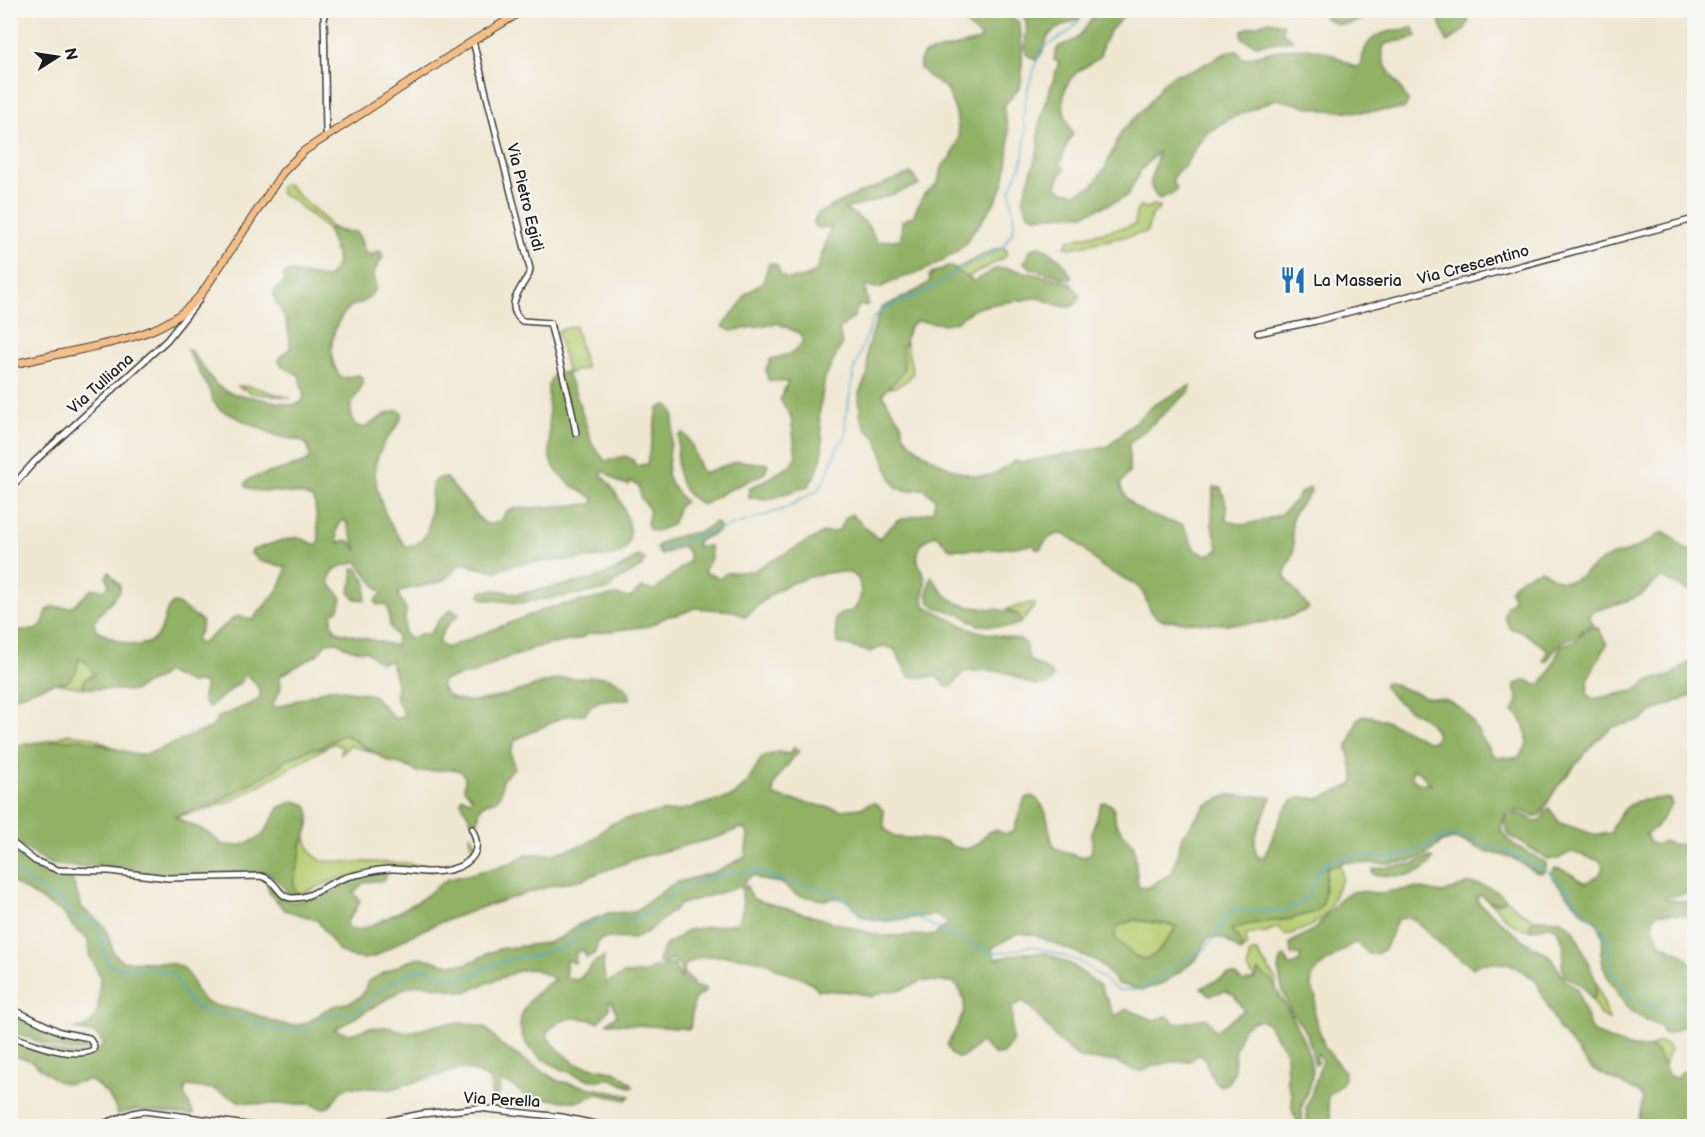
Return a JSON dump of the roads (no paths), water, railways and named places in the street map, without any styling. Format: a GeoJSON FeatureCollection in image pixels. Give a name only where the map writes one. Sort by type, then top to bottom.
{"type":"FeatureCollection","features":[{"type":"Feature","properties":{"kind":"main road"},"geometry":{"type":"LineString","coordinates":[[10,365],[147,333],[174,319],[202,293],[283,172],[304,151],[524,10]]}},
{"type":"Feature","properties":{"kind":"street"},"geometry":{"type":"LineString","coordinates":[[324,10],[327,135]]}},
{"type":"Feature","properties":{"kind":"street","name":"Via Pietro Egidi"},"geometry":{"type":"LineString","coordinates":[[473,41],[529,267],[529,274],[513,302],[513,307],[522,321],[550,323],[576,433]]}},
{"type":"Feature","properties":{"kind":"street","name":"Via Crescentino"},"geometry":{"type":"LineString","coordinates":[[1258,333],[1328,318],[1695,219]]}},
{"type":"Feature","properties":{"kind":"street","name":"Via Tulliana"},"geometry":{"type":"LineString","coordinates":[[10,489],[35,460],[170,337],[195,306],[202,293]]}},
{"type":"Feature","properties":{"kind":"street"},"geometry":{"type":"LineString","coordinates":[[10,841],[35,861],[58,870],[109,871],[168,879],[260,876],[270,879],[283,895],[293,898],[305,896],[339,880],[380,870],[406,869],[430,872],[461,865],[471,860],[476,853],[476,842],[472,829]]}},
{"type":"Feature","properties":{"kind":"street"},"geometry":{"type":"LineString","coordinates":[[10,1008],[60,1032],[89,1038],[94,1046],[93,1050],[88,1052],[69,1052],[10,1036]]}},
{"type":"Feature","properties":{"kind":"street","name":"Via Perella"},"geometry":{"type":"LineString","coordinates":[[361,1126],[423,1114],[478,1108],[562,1117],[605,1126]]}},
{"type":"Feature","properties":{"kind":"street"},"geometry":{"type":"LineString","coordinates":[[97,1126],[144,1111],[254,1126]]}},
{"type":"Feature","properties":{"kind":"waterway"},"geometry":{"type":"LineString","coordinates":[[661,548],[784,509],[818,490],[847,432],[845,423],[854,370],[873,319],[882,310],[933,288],[961,268],[982,260],[1003,247],[1013,231],[1010,190],[1023,157],[1026,131],[1023,120],[1028,87],[1041,49],[1069,32],[1088,10]]}},
{"type":"Feature","properties":{"kind":"waterway"},"geometry":{"type":"LineString","coordinates":[[10,868],[48,895],[60,900],[74,918],[96,922],[109,966],[150,969],[174,975],[182,992],[193,1006],[208,1012],[239,1017],[276,1030],[305,1030],[326,1015],[355,1013],[387,985],[411,972],[425,968],[456,978],[472,976],[490,966],[518,957],[532,957],[553,949],[568,947],[581,928],[600,921],[629,919],[657,909],[677,889],[727,873],[756,871],[788,883],[824,889],[851,904],[863,915],[879,919],[911,914],[948,934],[990,952],[1007,952],[1030,946],[1043,949],[1081,962],[1118,990],[1142,990],[1190,956],[1205,949],[1234,909],[1284,911],[1300,904],[1312,890],[1318,872],[1326,863],[1344,857],[1397,857],[1417,852],[1441,838],[1458,836],[1509,852],[1550,873],[1567,888],[1578,905],[1605,932],[1610,952],[1611,970],[1629,996],[1667,1014],[1694,1007]]}},
{"type":"Feature","properties":{"kind":"place","name":"La Masseria"},"geometry":{"type":"Point","coordinates":[1293,280]}}]}
